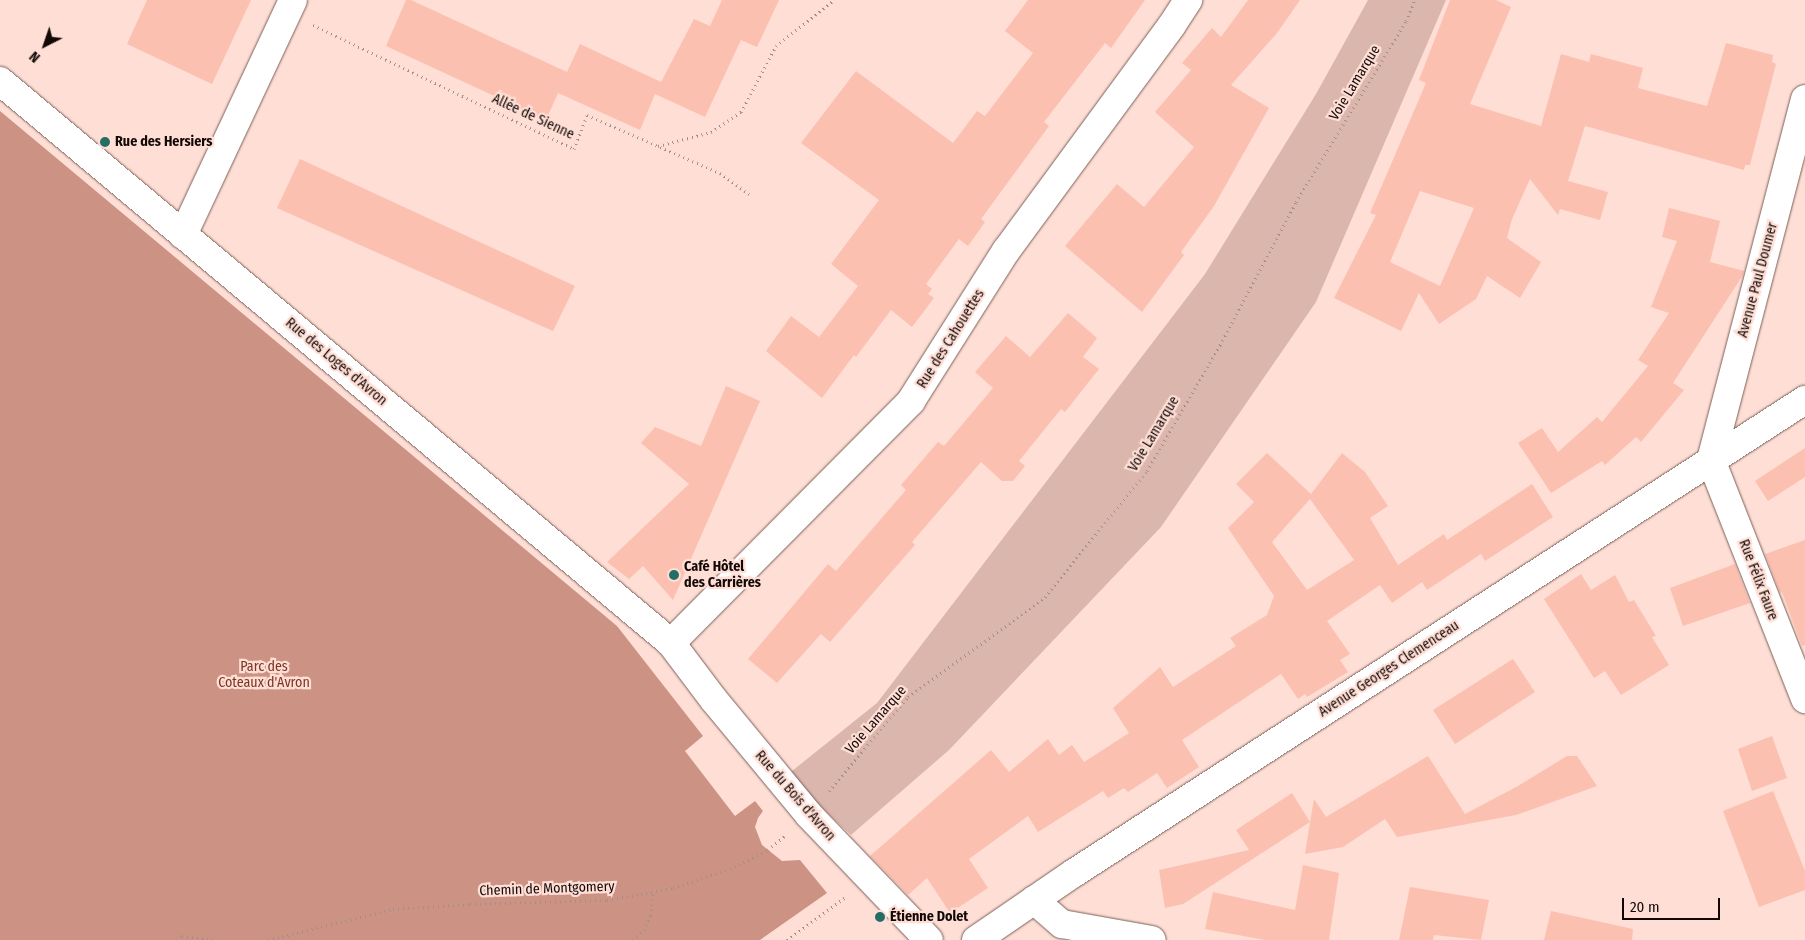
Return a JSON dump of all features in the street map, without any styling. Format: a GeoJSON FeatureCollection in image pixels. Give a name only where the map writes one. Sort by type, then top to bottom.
{"type":"FeatureCollection","features":[{"type":"Feature","properties":{"kind":"street","name":"Rue des Cahouettes"},"geometry":{"type":"LineString","coordinates":[[672,642],[911,401],[1006,251],[1172,25],[1188,0]]}},
{"type":"Feature","properties":{"kind":"street"},"geometry":{"type":"LineString","coordinates":[[183,235],[290,6]]}},
{"type":"Feature","properties":{"kind":"street","name":"Rue des Loges d'Avron"},"geometry":{"type":"LineString","coordinates":[[0,81],[672,642]]}},
{"type":"Feature","properties":{"kind":"street","name":"Avenue Paul Doumer"},"geometry":{"type":"LineString","coordinates":[[1711,460],[1805,99]]}},
{"type":"Feature","properties":{"kind":"street","name":"Avenue Georges Clemenceau"},"geometry":{"type":"LineString","coordinates":[[976,940],[1034,900],[1805,400]]}},
{"type":"Feature","properties":{"kind":"street","name":"Rue Félix Faure"},"geometry":{"type":"LineString","coordinates":[[1711,460],[1805,699]]}},
{"type":"Feature","properties":{"kind":"street","name":"Rue du Bois d'Avron"},"geometry":{"type":"LineString","coordinates":[[672,642],[714,700],[816,806],[870,880],[929,940]]}},
{"type":"Feature","properties":{"kind":"street"},"geometry":{"type":"LineString","coordinates":[[1034,900],[1062,924],[1152,940]]}},
{"type":"Feature","properties":{"kind":"path"},"geometry":{"type":"LineString","coordinates":[[657,146],[711,132],[741,112],[776,46],[834,0]]}},
{"type":"Feature","properties":{"kind":"path","name":"Voie Lamarque"},"geometry":{"type":"LineString","coordinates":[[816,806],[908,696],[1046,597],[1147,471],[1220,345],[1296,202],[1406,21],[1416,0]]}},
{"type":"Feature","properties":{"kind":"path","name":"Allée de Sienne"},"geometry":{"type":"LineString","coordinates":[[290,6],[574,149],[587,114],[720,173],[748,194]]}},
{"type":"Feature","properties":{"kind":"path","name":"Chemin de Montgomery"},"geometry":{"type":"LineString","coordinates":[[268,940],[393,908],[607,900],[673,888],[738,866],[768,850],[816,806]]}},
{"type":"Feature","properties":{"kind":"path"},"geometry":{"type":"LineString","coordinates":[[787,940],[870,880]]}},
{"type":"Feature","properties":{"kind":"path"},"geometry":{"type":"LineString","coordinates":[[632,940],[644,930],[651,915],[653,892]]}},
{"type":"Feature","properties":{"kind":"path"},"geometry":{"type":"LineString","coordinates":[[177,940],[182,936],[217,940]]}},
{"type":"Feature","properties":{"kind":"shaded area"},"geometry":{"type":"Polygon","coordinates":[[[1368,0],[1446,0],[1316,302],[1161,527],[949,750],[851,835],[787,775],[877,703],[1205,274],[1316,94],[1368,0]]]}},
{"type":"Feature","properties":{"kind":"green space","name":"Parc des Coteaux d'Avron"},"geometry":{"type":"Polygon","coordinates":[[[0,111],[617,626],[703,736],[685,751],[735,816],[755,801],[763,811],[755,827],[762,845],[782,861],[800,860],[827,893],[760,940],[0,940],[0,111]]]}},
{"type":"Feature","properties":{"kind":"building"},"geometry":{"type":"Polygon","coordinates":[[[147,0],[251,0],[212,84],[127,44],[147,0]]]}},
{"type":"Feature","properties":{"kind":"building"},"geometry":{"type":"Polygon","coordinates":[[[406,0],[411,0],[567,72],[580,44],[661,82],[660,84],[694,19],[710,26],[722,0],[779,0],[757,47],[741,40],[705,117],[655,94],[640,130],[558,93],[546,120],[386,46],[406,0]]]}},
{"type":"Feature","properties":{"kind":"building"},"geometry":{"type":"Polygon","coordinates":[[[1028,0],[1145,0],[1111,48],[1105,43],[1044,122],[1049,126],[981,219],[985,222],[968,246],[959,239],[926,284],[932,289],[928,294],[934,298],[912,327],[891,310],[822,398],[766,351],[791,316],[819,337],[858,286],[831,264],[879,200],[801,143],[856,71],[953,143],[977,111],[985,116],[1033,53],[1005,31],[1028,0]]]}},
{"type":"Feature","properties":{"kind":"building"},"geometry":{"type":"Polygon","coordinates":[[[1248,0],[1300,0],[1277,33],[1231,85],[1269,108],[1214,206],[1181,252],[1184,255],[1142,312],[1065,246],[1117,184],[1144,207],[1194,147],[1155,112],[1191,70],[1182,63],[1212,28],[1221,37],[1248,0]]]}},
{"type":"Feature","properties":{"kind":"building"},"geometry":{"type":"Polygon","coordinates":[[[1450,0],[1496,0],[1511,7],[1470,104],[1541,126],[1561,54],[1589,62],[1591,54],[1643,68],[1638,88],[1707,106],[1726,43],[1773,55],[1772,62],[1776,64],[1750,165],[1745,165],[1744,170],[1585,126],[1568,181],[1608,192],[1600,220],[1560,209],[1558,215],[1530,179],[1512,219],[1507,238],[1541,262],[1520,298],[1487,276],[1476,299],[1439,324],[1419,293],[1401,331],[1334,298],[1376,215],[1370,213],[1426,83],[1419,80],[1450,0]],[[1420,191],[1390,262],[1440,286],[1474,208],[1420,191]]]}},
{"type":"Feature","properties":{"kind":"building"},"geometry":{"type":"Polygon","coordinates":[[[300,159],[575,286],[553,331],[277,208],[300,159]]]}},
{"type":"Feature","properties":{"kind":"building"},"geometry":{"type":"Polygon","coordinates":[[[1669,208],[1720,221],[1710,262],[1744,271],[1743,275],[1673,383],[1684,390],[1641,442],[1636,437],[1605,465],[1602,461],[1551,493],[1518,443],[1542,428],[1558,452],[1597,417],[1602,422],[1648,366],[1638,360],[1669,313],[1651,307],[1677,241],[1662,237],[1669,208]]]}},
{"type":"Feature","properties":{"kind":"building"},"geometry":{"type":"Polygon","coordinates":[[[1068,313],[1097,338],[1083,357],[1099,369],[1065,412],[1061,409],[1019,461],[1025,466],[1013,481],[1002,481],[981,462],[912,542],[915,545],[830,642],[821,634],[777,683],[748,659],[828,564],[836,571],[906,490],[901,485],[938,442],[944,446],[993,388],[975,372],[1006,336],[1030,357],[1068,313]]]}},
{"type":"Feature","properties":{"kind":"building"},"geometry":{"type":"Polygon","coordinates":[[[726,386],[760,401],[673,600],[643,566],[629,579],[607,562],[689,484],[641,443],[655,427],[701,446],[726,386]]]}},
{"type":"Feature","properties":{"kind":"building"},"geometry":{"type":"Polygon","coordinates":[[[1805,448],[1805,477],[1768,501],[1755,481],[1805,448]]]}},
{"type":"Feature","properties":{"kind":"building"},"geometry":{"type":"Polygon","coordinates":[[[1267,453],[1311,494],[1342,453],[1365,472],[1388,506],[1370,518],[1398,565],[1444,534],[1447,540],[1532,484],[1553,517],[1485,561],[1481,554],[1427,590],[1422,582],[1392,603],[1380,585],[1327,621],[1350,654],[1340,660],[1348,672],[1307,697],[1305,694],[1298,699],[1281,674],[1182,740],[1199,767],[1167,788],[1157,773],[1128,792],[1124,788],[1108,798],[1103,791],[1038,832],[1028,816],[969,859],[988,888],[950,913],[927,878],[908,895],[870,856],[991,750],[1009,772],[1048,739],[1059,755],[1072,745],[1084,762],[1129,733],[1113,708],[1160,667],[1173,687],[1236,646],[1230,638],[1267,615],[1274,596],[1228,528],[1254,502],[1236,484],[1267,453]],[[1310,499],[1272,542],[1307,590],[1354,560],[1310,499]]]}},
{"type":"Feature","properties":{"kind":"building"},"geometry":{"type":"Polygon","coordinates":[[[1805,540],[1805,645],[1802,646],[1782,592],[1780,593],[1765,554],[1805,540]]]}},
{"type":"Feature","properties":{"kind":"building"},"geometry":{"type":"Polygon","coordinates":[[[1735,564],[1750,603],[1683,626],[1670,588],[1735,564]]]}},
{"type":"Feature","properties":{"kind":"building"},"geometry":{"type":"Polygon","coordinates":[[[1581,574],[1591,590],[1615,575],[1629,602],[1634,600],[1656,636],[1652,637],[1669,665],[1621,695],[1605,671],[1594,678],[1544,599],[1581,574]]]}},
{"type":"Feature","properties":{"kind":"building"},"geometry":{"type":"Polygon","coordinates":[[[1513,659],[1535,692],[1455,744],[1433,710],[1513,659]]]}},
{"type":"Feature","properties":{"kind":"building"},"geometry":{"type":"Polygon","coordinates":[[[1772,736],[1787,778],[1752,791],[1738,749],[1772,736]]]}},
{"type":"Feature","properties":{"kind":"building"},"geometry":{"type":"Polygon","coordinates":[[[1428,756],[1465,814],[1518,786],[1567,756],[1577,756],[1597,786],[1516,815],[1397,837],[1385,819],[1343,847],[1305,854],[1314,799],[1326,817],[1428,756]]]}},
{"type":"Feature","properties":{"kind":"building"},"geometry":{"type":"Polygon","coordinates":[[[1773,791],[1805,871],[1805,890],[1759,907],[1723,811],[1773,791]]]}},
{"type":"Feature","properties":{"kind":"building"},"geometry":{"type":"Polygon","coordinates":[[[1292,793],[1310,822],[1183,904],[1165,908],[1159,870],[1249,850],[1236,830],[1292,793]]]}},
{"type":"Feature","properties":{"kind":"building"},"geometry":{"type":"Polygon","coordinates":[[[1303,865],[1339,873],[1329,940],[1265,940],[1205,929],[1213,892],[1295,910],[1303,865]]]}},
{"type":"Feature","properties":{"kind":"building"},"geometry":{"type":"Polygon","coordinates":[[[1410,887],[1489,900],[1481,940],[1434,935],[1433,940],[1399,940],[1410,887]]]}},
{"type":"Feature","properties":{"kind":"building"},"geometry":{"type":"Polygon","coordinates":[[[1551,911],[1633,929],[1632,940],[1544,940],[1551,911]]]}},
{"type":"Feature","properties":{"kind":"place","name":"Rue des Hersiers"},"geometry":{"type":"Point","coordinates":[105,142]}},
{"type":"Feature","properties":{"kind":"place","name":"Café Hôtel des Carrières"},"geometry":{"type":"Point","coordinates":[674,575]}},
{"type":"Feature","properties":{"kind":"place","name":"Étienne Dolet"},"geometry":{"type":"Point","coordinates":[880,917]}}]}
